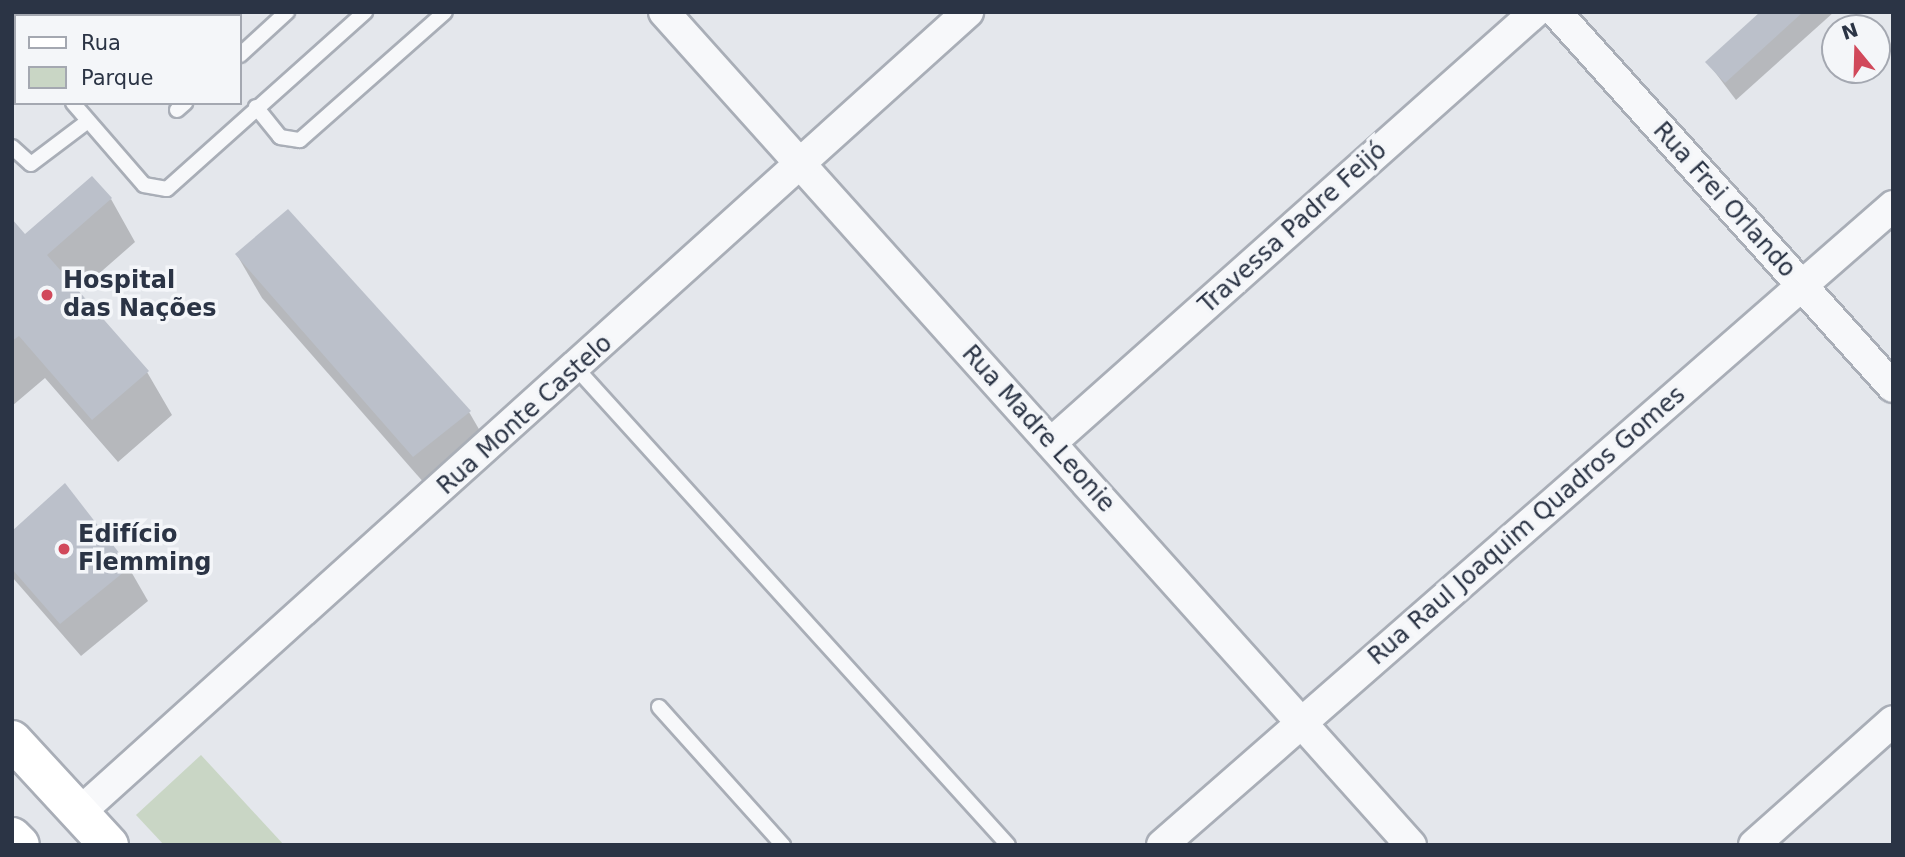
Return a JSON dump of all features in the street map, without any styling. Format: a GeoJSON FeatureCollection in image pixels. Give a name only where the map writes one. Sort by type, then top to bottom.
{"type":"FeatureCollection","features":[{"type":"Feature","properties":{"kind":"main road"},"geometry":{"type":"LineString","coordinates":[[12,740],[110,845]]}},
{"type":"Feature","properties":{"kind":"main road"},"geometry":{"type":"LineString","coordinates":[[12,837],[20,845]]}},
{"type":"Feature","properties":{"kind":"street","name":"Rua Madre Leonie"},"geometry":{"type":"LineString","coordinates":[[664,12],[1411,845]]}},
{"type":"Feature","properties":{"kind":"street","name":"Rua Monte Castelo"},"geometry":{"type":"LineString","coordinates":[[79,813],[577,369],[968,12]]}},
{"type":"Feature","properties":{"kind":"street","name":"Travessa Padre Feijó"},"geometry":{"type":"LineString","coordinates":[[1051,443],[1535,12]]}},
{"type":"Feature","properties":{"kind":"street","name":"Rua Frei Orlando"},"geometry":{"type":"LineString","coordinates":[[1556,12],[1893,387]]}},
{"type":"Feature","properties":{"kind":"street","name":"Rua Raul Joaquim Quadros Gomes"},"geometry":{"type":"LineString","coordinates":[[1162,845],[1893,206]]}},
{"type":"Feature","properties":{"kind":"street"},"geometry":{"type":"LineString","coordinates":[[1754,845],[1893,721]]}},
{"type":"Feature","properties":{"kind":"lane"},"geometry":{"type":"LineString","coordinates":[[242,53],[288,12]]}},
{"type":"Feature","properties":{"kind":"lane"},"geometry":{"type":"LineString","coordinates":[[75,105],[155,192],[167,189],[256,107],[366,12]]}},
{"type":"Feature","properties":{"kind":"lane"},"geometry":{"type":"LineString","coordinates":[[256,107],[280,137],[300,140],[445,12]]}},
{"type":"Feature","properties":{"kind":"lane"},"geometry":{"type":"LineString","coordinates":[[12,147],[31,164],[88,121]]}},
{"type":"Feature","properties":{"kind":"lane"},"geometry":{"type":"LineString","coordinates":[[577,369],[1008,845]]}},
{"type":"Feature","properties":{"kind":"lane"},"geometry":{"type":"LineString","coordinates":[[659,706],[783,845]]}},
{"type":"Feature","properties":{"kind":"green space"},"geometry":{"type":"Polygon","coordinates":[[[201,755],[284,845],[164,845],[136,815],[201,755]]]}},
{"type":"Feature","properties":{"kind":"building"},"geometry":{"type":"Polygon","coordinates":[[[42,12],[168,12],[166,14],[42,12]]]}},
{"type":"Feature","properties":{"kind":"building"},"geometry":{"type":"Polygon","coordinates":[[[1760,12],[1803,12],[1725,83],[1705,62],[1760,12]]]}},
{"type":"Feature","properties":{"kind":"building","name":"Hospital das Nações"},"geometry":{"type":"Polygon","coordinates":[[[92,176],[112,198],[47,255],[149,371],[92,420],[19,336],[12,341],[12,219],[25,234],[92,176]]]}},
{"type":"Feature","properties":{"kind":"building"},"geometry":{"type":"Polygon","coordinates":[[[288,209],[471,411],[413,457],[235,254],[288,209]]]}},
{"type":"Feature","properties":{"kind":"building","name":"Edifício Flemming"},"geometry":{"type":"Polygon","coordinates":[[[65,483],[130,567],[60,624],[12,569],[12,531],[65,483]]]}},
{"type":"Feature","properties":{"kind":"place","name":"Hospital das Nações"},"geometry":{"type":"Point","coordinates":[47,295]}},
{"type":"Feature","properties":{"kind":"place","name":"Edifício Flemming"},"geometry":{"type":"Point","coordinates":[64,549]}}]}
